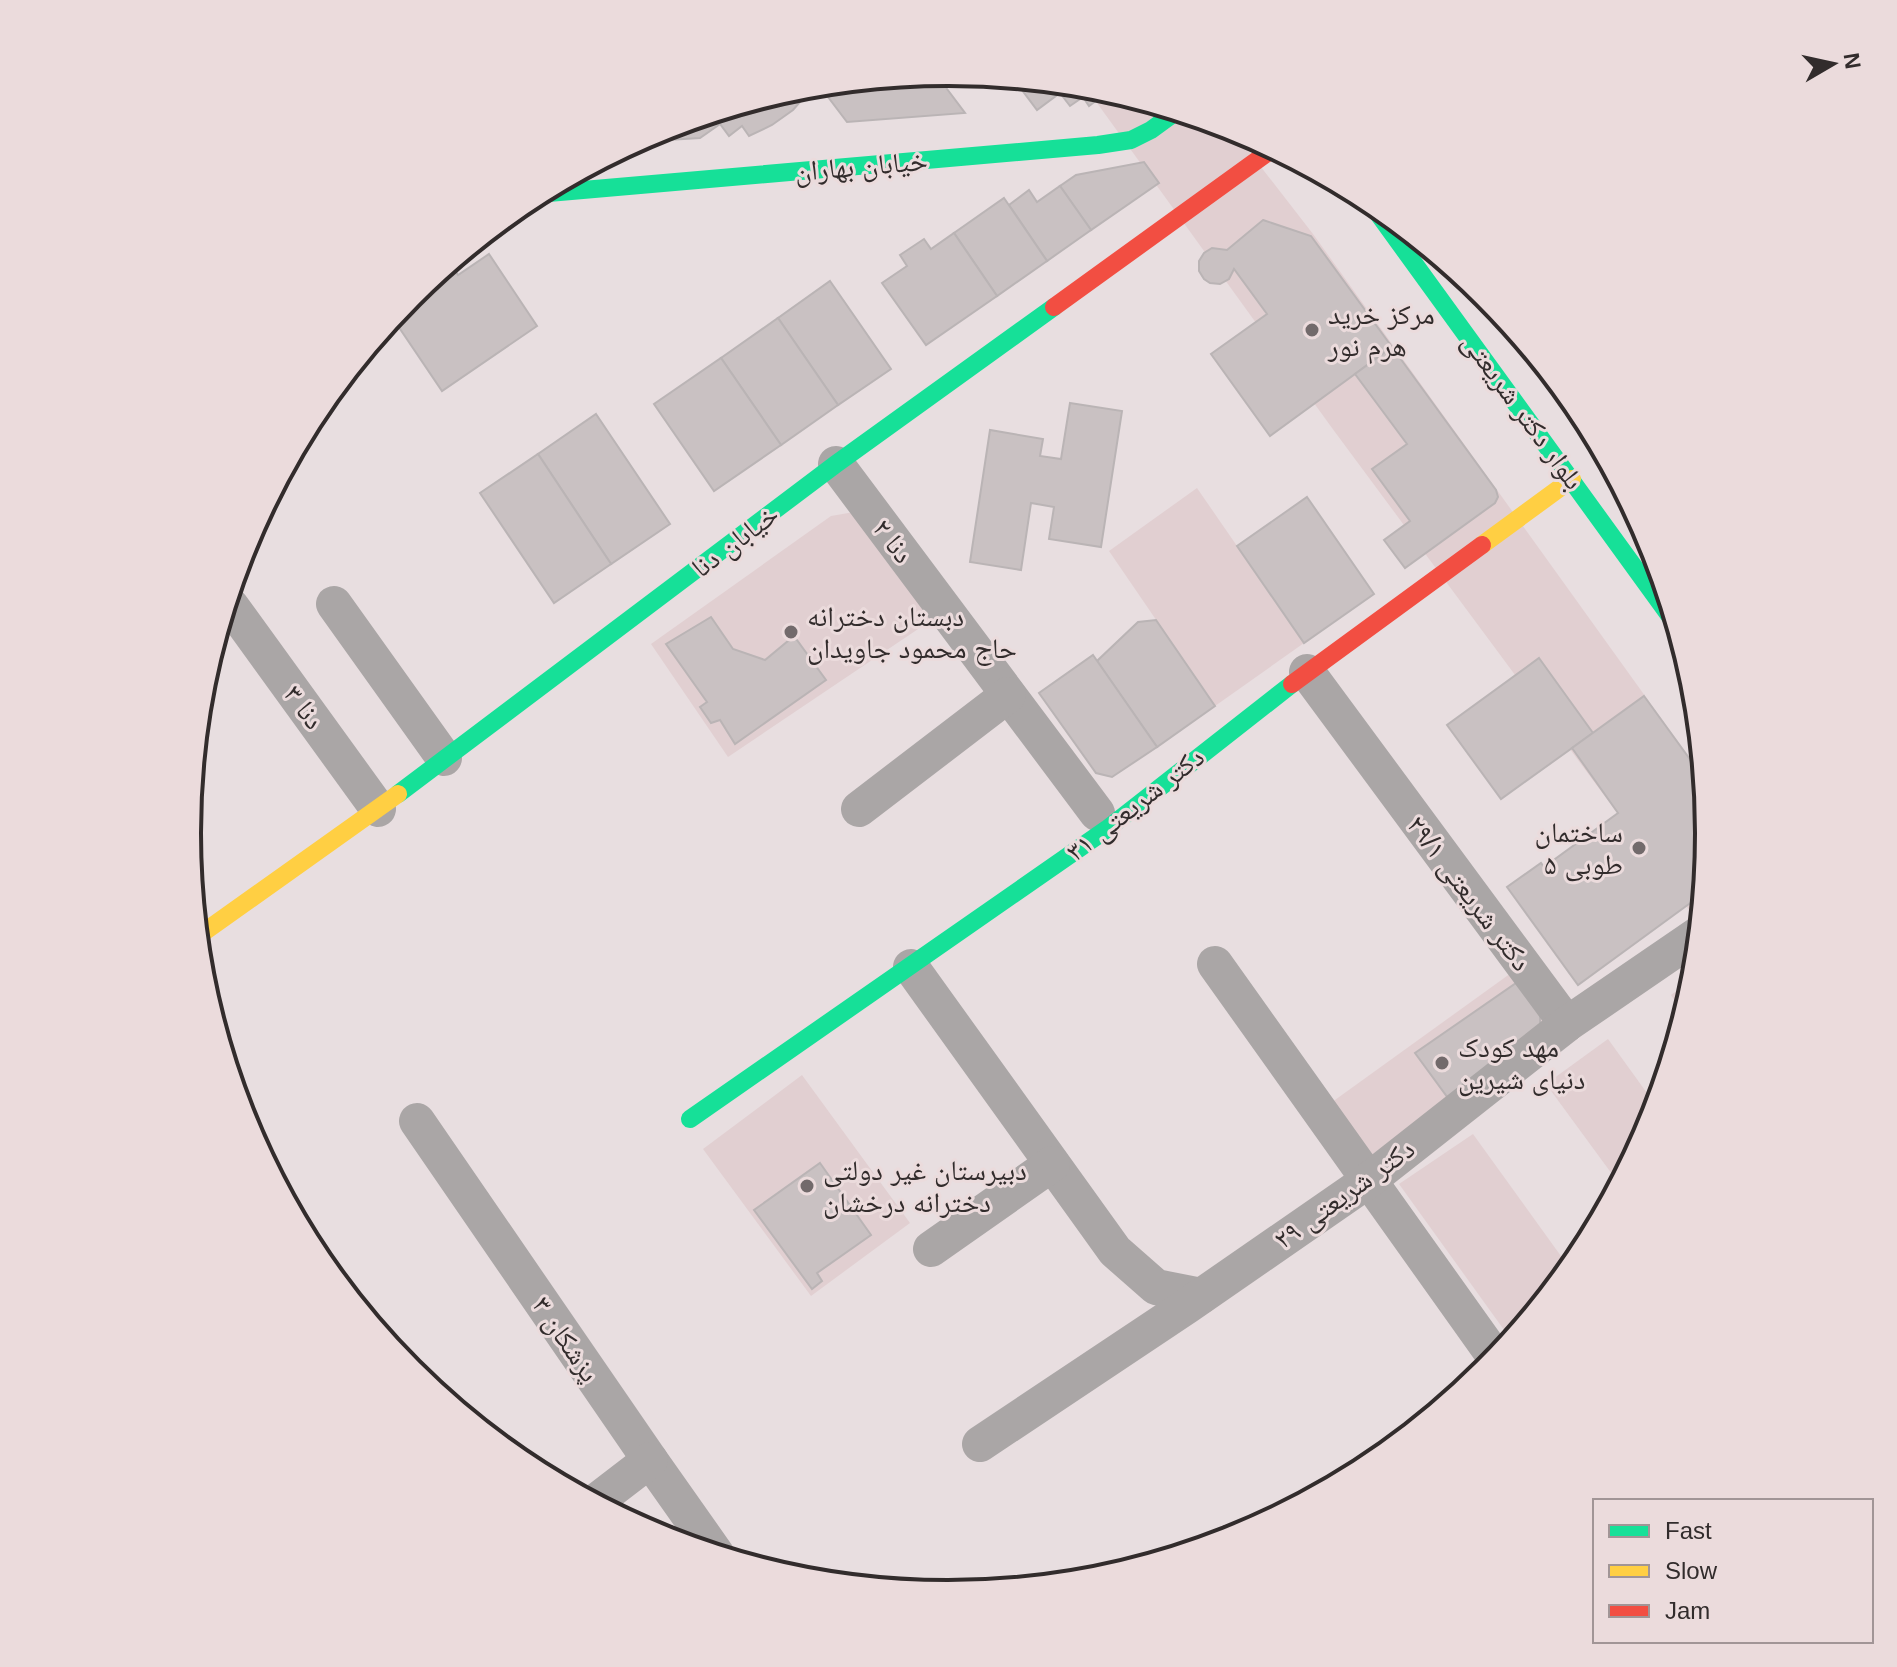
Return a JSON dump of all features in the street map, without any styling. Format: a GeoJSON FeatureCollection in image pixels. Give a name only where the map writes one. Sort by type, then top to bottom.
{"type":"FeatureCollection","features":[{"type":"Feature","properties":{"kind":"street","name":"خیابان بهاران"},"geometry":{"type":"LineString","coordinates":[[566,191],[1098,145],[1131,140],[1166,119]]}},
{"type":"Feature","properties":{"kind":"street","name":"خیابان دنا"},"geometry":{"type":"LineString","coordinates":[[207,930],[378,809],[836,464],[1263,156]]}},
{"type":"Feature","properties":{"kind":"street","name":"بلوار دکتر شریعتی"},"geometry":{"type":"LineString","coordinates":[[1391,231],[1658,600]]}},
{"type":"Feature","properties":{"kind":"street","name":"۲ دنا"},"geometry":{"type":"LineString","coordinates":[[836,464],[1097,813]]}},
{"type":"Feature","properties":{"kind":"street","name":"۳۱ دکتر شریعتی"},"geometry":{"type":"LineString","coordinates":[[690,1119],[1107,829],[1307,672],[1572,479]]}},
{"type":"Feature","properties":{"kind":"street"},"geometry":{"type":"LineString","coordinates":[[334,604],[444,758]]}},
{"type":"Feature","properties":{"kind":"street","name":"۳ دنا"},"geometry":{"type":"LineString","coordinates":[[235,612],[378,809]]}},
{"type":"Feature","properties":{"kind":"street","name":"۲۹/۱ دکتر شریعتی"},"geometry":{"type":"LineString","coordinates":[[1307,672],[1567,1024]]}},
{"type":"Feature","properties":{"kind":"street"},"geometry":{"type":"LineString","coordinates":[[859,809],[1008,695]]}},
{"type":"Feature","properties":{"kind":"street","name":"۲۹ دکتر شریعتی"},"geometry":{"type":"LineString","coordinates":[[980,1444],[1369,1180],[1567,1024],[1688,941]]}},
{"type":"Feature","properties":{"kind":"street"},"geometry":{"type":"LineString","coordinates":[[1215,964],[1489,1349]]}},
{"type":"Feature","properties":{"kind":"street"},"geometry":{"type":"LineString","coordinates":[[911,967],[1115,1251],[1156,1287],[1201,1296]]}},
{"type":"Feature","properties":{"kind":"street","name":"۳ پزشکان"},"geometry":{"type":"LineString","coordinates":[[417,1121],[707,1541]]}},
{"type":"Feature","properties":{"kind":"street"},"geometry":{"type":"LineString","coordinates":[[931,1249],[1052,1164]]}},
{"type":"Feature","properties":{"kind":"street"},"geometry":{"type":"LineString","coordinates":[[603,1496],[650,1460]]}},
{"type":"Feature","properties":{"kind":"shaded area"},"geometry":{"type":"Polygon","coordinates":[[[1095,100],[1142,111],[1246,148],[1313,234],[1692,761],[1696,834],[1691,913],[1332,428],[1095,100]]]}},
{"type":"Feature","properties":{"kind":"shaded area"},"geometry":{"type":"Polygon","coordinates":[[[1197,488],[1304,643],[1215,706],[1109,551],[1197,488]]]}},
{"type":"Feature","properties":{"kind":"shaded area","name":"دبستان دخترانه حاج محمود جاویدان"},"geometry":{"type":"Polygon","coordinates":[[[854,512],[933,619],[728,757],[651,644],[831,516],[854,512]]]}},
{"type":"Feature","properties":{"kind":"shaded area","name":"مهد کودک دنیای شیرین"},"geometry":{"type":"Polygon","coordinates":[[[1518,968],[1557,1022],[1365,1160],[1328,1105],[1518,968]]]}},
{"type":"Feature","properties":{"kind":"shaded area"},"geometry":{"type":"Polygon","coordinates":[[[1680,989],[1676,1003],[1671,995],[1680,989]]]}},
{"type":"Feature","properties":{"kind":"shaded area"},"geometry":{"type":"Polygon","coordinates":[[[1608,1039],[1648,1095],[1613,1175],[1546,1084],[1608,1039]]]}},
{"type":"Feature","properties":{"kind":"shaded area","name":"دبیرستان غیر دولتی دخترانه درخشان"},"geometry":{"type":"Polygon","coordinates":[[[802,1075],[910,1223],[811,1296],[703,1149],[802,1075]]]}},
{"type":"Feature","properties":{"kind":"shaded area"},"geometry":{"type":"Polygon","coordinates":[[[1473,1134],[1563,1259],[1505,1332],[1399,1184],[1473,1134]]]}},
{"type":"Feature","properties":{"kind":"building"},"geometry":{"type":"Polygon","coordinates":[[[945,86],[965,113],[847,122],[827,96],[945,86]]]}},
{"type":"Feature","properties":{"kind":"building"},"geometry":{"type":"Polygon","coordinates":[[[1022,90],[1059,94],[1037,110],[1022,90]]]}},
{"type":"Feature","properties":{"kind":"building"},"geometry":{"type":"Polygon","coordinates":[[[1061,95],[1082,98],[1070,106],[1061,95]]]}},
{"type":"Feature","properties":{"kind":"building"},"geometry":{"type":"Polygon","coordinates":[[[1084,98],[1096,101],[1089,106],[1084,98]]]}},
{"type":"Feature","properties":{"kind":"building"},"geometry":{"type":"Polygon","coordinates":[[[801,100],[772,125],[749,136],[742,126],[729,136],[719,122],[801,100]]]}},
{"type":"Feature","properties":{"kind":"building"},"geometry":{"type":"Polygon","coordinates":[[[719,123],[700,138],[671,140],[719,123]]]}},
{"type":"Feature","properties":{"kind":"building"},"geometry":{"type":"Polygon","coordinates":[[[1144,162],[1159,183],[1091,230],[1060,186],[1076,175],[1144,162]]]}},
{"type":"Feature","properties":{"kind":"building"},"geometry":{"type":"Polygon","coordinates":[[[1060,186],[1091,230],[1047,261],[1009,205],[1029,190],[1037,202],[1060,186]]]}},
{"type":"Feature","properties":{"kind":"building"},"geometry":{"type":"Polygon","coordinates":[[[1004,198],[1047,261],[997,296],[954,233],[1004,198]]]}},
{"type":"Feature","properties":{"kind":"building","name":"مرکز خرید هرم نور"},"geometry":{"type":"Polygon","coordinates":[[[1263,220],[1311,236],[1392,347],[1270,436],[1211,354],[1267,314],[1234,269],[1229,279],[1220,284],[1210,283],[1199,271],[1199,261],[1204,253],[1212,248],[1227,250],[1263,220]]]}},
{"type":"Feature","properties":{"kind":"building"},"geometry":{"type":"Polygon","coordinates":[[[954,233],[997,296],[926,345],[882,283],[907,266],[900,255],[924,239],[931,249],[954,233]]]}},
{"type":"Feature","properties":{"kind":"building"},"geometry":{"type":"Polygon","coordinates":[[[489,254],[537,326],[442,391],[399,327],[456,271],[458,275],[489,254]]]}},
{"type":"Feature","properties":{"kind":"building"},"geometry":{"type":"Polygon","coordinates":[[[830,281],[891,369],[838,405],[778,318],[830,281]]]}},
{"type":"Feature","properties":{"kind":"building"},"geometry":{"type":"Polygon","coordinates":[[[778,318],[838,405],[781,445],[721,358],[778,318]]]}},
{"type":"Feature","properties":{"kind":"building"},"geometry":{"type":"Polygon","coordinates":[[[1392,347],[1496,490],[1498,497],[1495,503],[1405,568],[1384,540],[1410,521],[1372,469],[1407,444],[1355,374],[1392,347]]]}},
{"type":"Feature","properties":{"kind":"building"},"geometry":{"type":"Polygon","coordinates":[[[721,358],[781,445],[714,491],[654,404],[721,358]]]}},
{"type":"Feature","properties":{"kind":"building"},"geometry":{"type":"Polygon","coordinates":[[[1070,403],[1122,411],[1101,547],[1049,539],[1054,507],[1031,503],[1021,570],[970,562],[990,430],[1043,439],[1040,456],[1061,459],[1070,403]]]}},
{"type":"Feature","properties":{"kind":"building"},"geometry":{"type":"Polygon","coordinates":[[[596,414],[670,524],[611,564],[538,454],[596,414]]]}},
{"type":"Feature","properties":{"kind":"building"},"geometry":{"type":"Polygon","coordinates":[[[538,454],[611,564],[554,603],[480,493],[538,454]]]}},
{"type":"Feature","properties":{"kind":"building"},"geometry":{"type":"Polygon","coordinates":[[[1307,497],[1374,594],[1304,643],[1237,546],[1307,497]]]}},
{"type":"Feature","properties":{"kind":"building"},"geometry":{"type":"Polygon","coordinates":[[[711,617],[733,649],[765,660],[794,636],[826,680],[735,744],[720,720],[711,723],[700,707],[707,702],[666,644],[711,617]]]}},
{"type":"Feature","properties":{"kind":"building"},"geometry":{"type":"Polygon","coordinates":[[[1156,620],[1215,706],[1157,747],[1097,661],[1138,622],[1156,620]]]}},
{"type":"Feature","properties":{"kind":"building"},"geometry":{"type":"Polygon","coordinates":[[[1093,655],[1157,747],[1112,777],[1096,773],[1039,693],[1093,655]]]}},
{"type":"Feature","properties":{"kind":"building"},"geometry":{"type":"Polygon","coordinates":[[[1539,658],[1593,733],[1501,799],[1447,725],[1539,658]]]}},
{"type":"Feature","properties":{"kind":"building","name":"ساختمان طوبی ۵"},"geometry":{"type":"Polygon","coordinates":[[[1644,696],[1692,762],[1696,834],[1692,901],[1578,985],[1507,887],[1541,863],[1544,867],[1618,813],[1572,748],[1644,696]]]}},
{"type":"Feature","properties":{"kind":"building"},"geometry":{"type":"Polygon","coordinates":[[[1519,981],[1540,1011],[1540,1033],[1448,1098],[1415,1053],[1519,981]]]}},
{"type":"Feature","properties":{"kind":"building"},"geometry":{"type":"Polygon","coordinates":[[[820,1163],[871,1235],[817,1273],[822,1281],[812,1289],[754,1210],[820,1163]]]}},
{"type":"Feature","properties":{"kind":"traffic: fast"},"geometry":{"type":"LineString","coordinates":[[566,191],[1098,145],[1131,140],[1166,119]]}},
{"type":"Feature","properties":{"kind":"traffic: fast"},"geometry":{"type":"LineString","coordinates":[[1390,230],[1658,600]]}},
{"type":"Feature","properties":{"kind":"traffic: fast"},"geometry":{"type":"LineString","coordinates":[[398,794],[836,464],[1054,307]]}},
{"type":"Feature","properties":{"kind":"traffic: fast"},"geometry":{"type":"LineString","coordinates":[[690,1119],[1107,829],[1292,684]]}},
{"type":"Feature","properties":{"kind":"traffic: slow"},"geometry":{"type":"LineString","coordinates":[[1482,545],[1572,479]]}},
{"type":"Feature","properties":{"kind":"traffic: slow"},"geometry":{"type":"LineString","coordinates":[[207,930],[398,794]]}},
{"type":"Feature","properties":{"kind":"traffic: jam"},"geometry":{"type":"LineString","coordinates":[[1054,307],[1263,156]]}},
{"type":"Feature","properties":{"kind":"traffic: jam"},"geometry":{"type":"LineString","coordinates":[[1292,684],[1482,545]]}},
{"type":"Feature","properties":{"kind":"place","name":"مرکز خرید هرم نور"},"geometry":{"type":"Point","coordinates":[1312,330]}},
{"type":"Feature","properties":{"kind":"place","name":"دبستان دخترانه حاج محمود جاویدان"},"geometry":{"type":"Point","coordinates":[791,632]}},
{"type":"Feature","properties":{"kind":"place","name":"ساختمان طوبی ۵"},"geometry":{"type":"Point","coordinates":[1639,848]}},
{"type":"Feature","properties":{"kind":"place","name":"مهد کودک دنیای شیرین"},"geometry":{"type":"Point","coordinates":[1442,1063]}},
{"type":"Feature","properties":{"kind":"place","name":"دبیرستان غیر دولتی دخترانه درخشان"},"geometry":{"type":"Point","coordinates":[807,1186]}}]}
